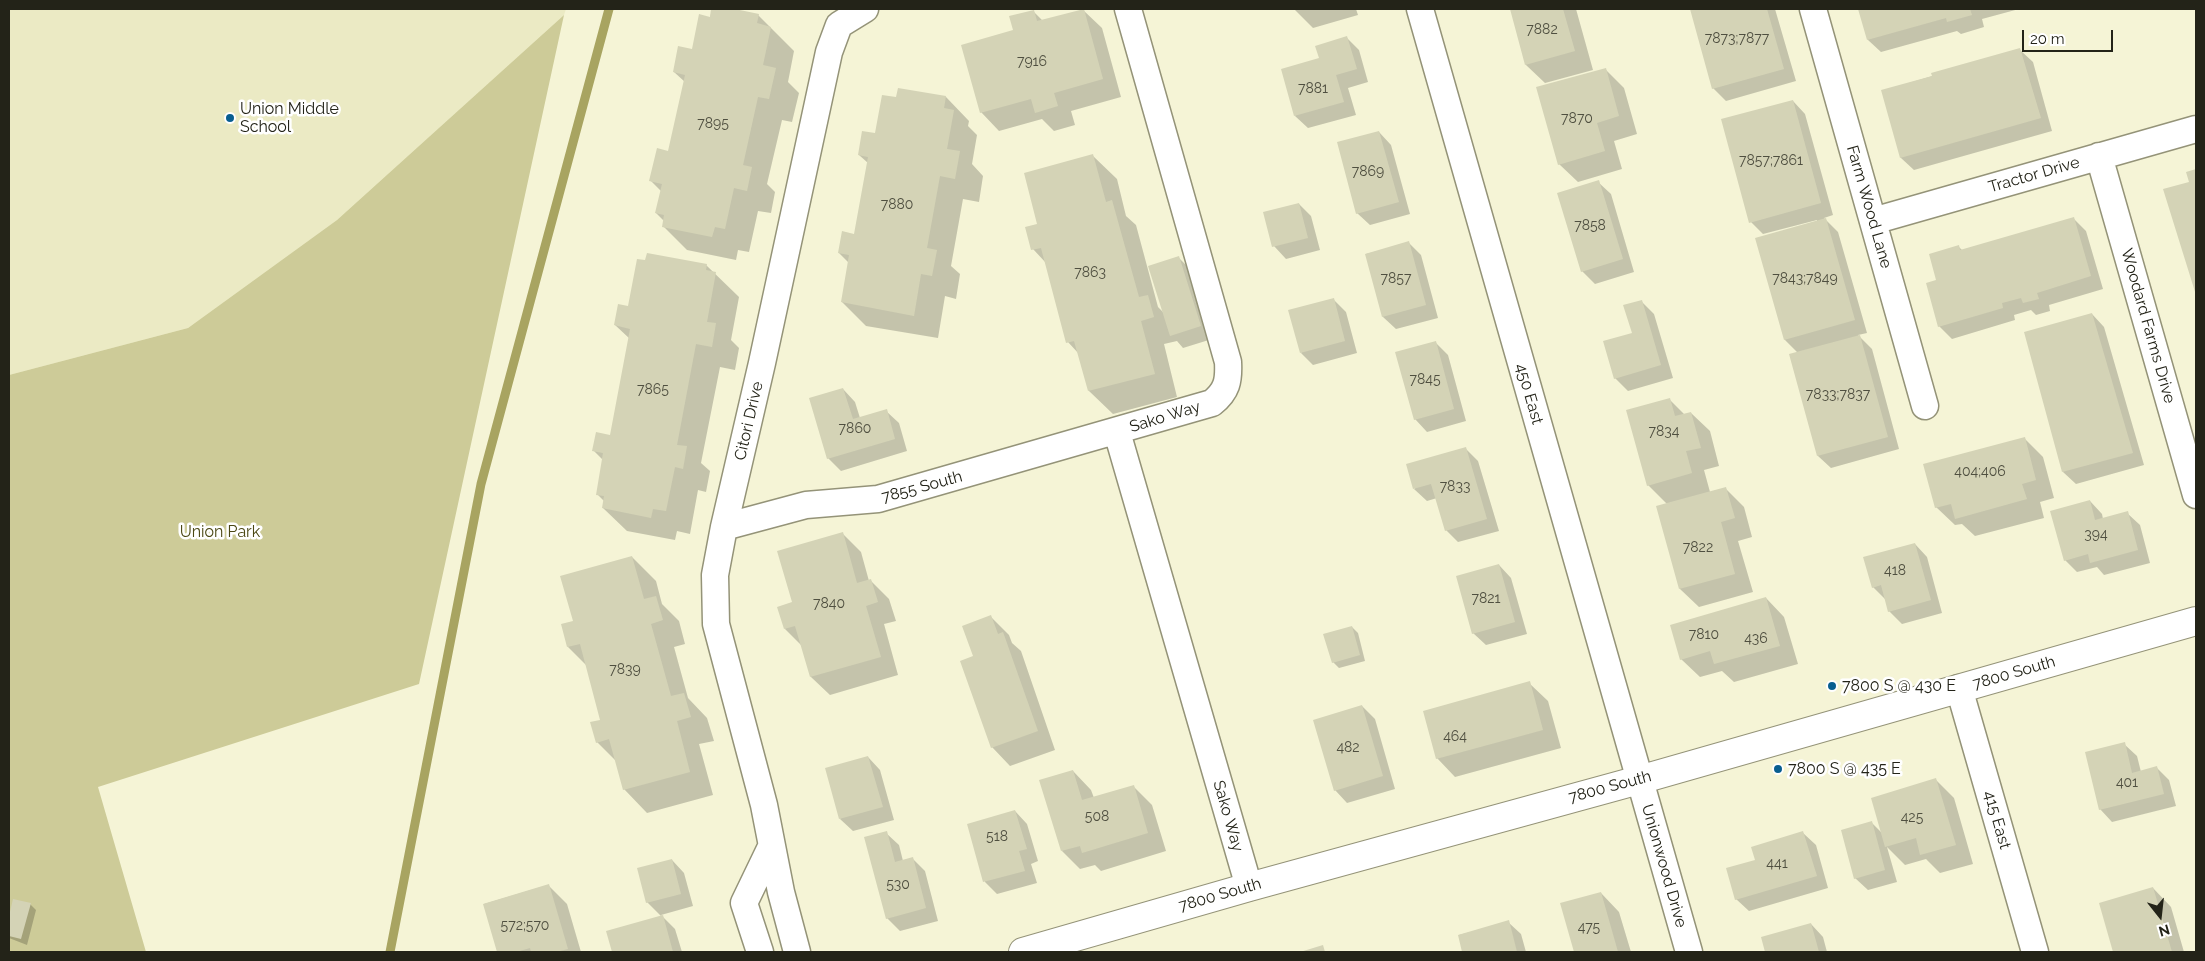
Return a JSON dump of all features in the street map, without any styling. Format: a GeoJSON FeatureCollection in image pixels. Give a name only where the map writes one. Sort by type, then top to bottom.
{"type":"FeatureCollection","features":[{"type":"Feature","properties":{"kind":"main road","name":"7800 South"},"geometry":{"type":"LineString","coordinates":[[1023,952],[1249,887],[1639,780],[2196,621]]}},
{"type":"Feature","properties":{"kind":"street","name":"Citori Drive"},"geometry":{"type":"LineString","coordinates":[[797,952],[771,847],[764,805],[716,624],[715,576],[724,527],[762,363],[828,52],[839,24],[865,9]]}},
{"type":"Feature","properties":{"kind":"street","name":"Sako Way"},"geometry":{"type":"LineString","coordinates":[[1128,9],[1226,352],[1229,379],[1224,393],[1212,403],[1117,432],[1249,887]]}},
{"type":"Feature","properties":{"kind":"street","name":"450 East"},"geometry":{"type":"LineString","coordinates":[[1420,9],[1639,780]]}},
{"type":"Feature","properties":{"kind":"street","name":"Farm Wood Lane"},"geometry":{"type":"LineString","coordinates":[[1813,9],[1925,406]]}},
{"type":"Feature","properties":{"kind":"street","name":"Tractor Drive"},"geometry":{"type":"LineString","coordinates":[[1873,221],[2196,129]]}},
{"type":"Feature","properties":{"kind":"street","name":"Woodard Farms Drive"},"geometry":{"type":"LineString","coordinates":[[2099,156],[2196,495]]}},
{"type":"Feature","properties":{"kind":"street","name":"7855 South"},"geometry":{"type":"LineString","coordinates":[[724,527],[806,505],[878,499],[1117,432]]}},
{"type":"Feature","properties":{"kind":"street","name":"415 East"},"geometry":{"type":"LineString","coordinates":[[1959,688],[2036,952]]}},
{"type":"Feature","properties":{"kind":"street","name":"Unionwood Drive"},"geometry":{"type":"LineString","coordinates":[[1639,780],[1689,952]]}},
{"type":"Feature","properties":{"kind":"street"},"geometry":{"type":"LineString","coordinates":[[760,952],[744,903],[771,847]]}},
{"type":"Feature","properties":{"kind":"shaded area","name":"Union Middle School"},"geometry":{"type":"Polygon","coordinates":[[[9,9],[566,9],[564,15],[337,220],[188,328],[9,375],[9,9]]]}},
{"type":"Feature","properties":{"kind":"green space","name":"Union Park"},"geometry":{"type":"Polygon","coordinates":[[[564,15],[419,684],[98,787],[146,952],[9,952],[9,375],[188,328],[337,220],[564,15]]]}},
{"type":"Feature","properties":{"kind":"building"},"geometry":{"type":"Polygon","coordinates":[[[711,9],[735,9],[759,14],[757,23],[771,27],[763,65],[776,68],[769,99],[758,97],[743,165],[752,167],[747,191],[734,188],[725,229],[715,227],[712,237],[662,227],[664,215],[655,213],[662,184],[649,181],[657,148],[668,151],[685,75],[673,72],[678,46],[692,49],[699,14],[710,17],[711,9]]]}},
{"type":"Feature","properties":{"kind":"building"},"geometry":{"type":"Polygon","coordinates":[[[1084,9],[1103,79],[1054,93],[1058,106],[1035,113],[1031,99],[980,113],[961,45],[1013,30],[1009,16],[1034,10],[1037,21],[1084,9]]]}},
{"type":"Feature","properties":{"kind":"building"},"geometry":{"type":"Polygon","coordinates":[[[1510,9],[1563,9],[1575,51],[1525,65],[1510,9]]]}},
{"type":"Feature","properties":{"kind":"building"},"geometry":{"type":"Polygon","coordinates":[[[1690,9],[1767,9],[1784,69],[1712,89],[1690,9]]]}},
{"type":"Feature","properties":{"kind":"building"},"geometry":{"type":"Polygon","coordinates":[[[1858,9],[1970,9],[1972,15],[1947,22],[1946,18],[1867,40],[1858,9]]]}},
{"type":"Feature","properties":{"kind":"building"},"geometry":{"type":"Polygon","coordinates":[[[1347,36],[1357,69],[1336,75],[1344,102],[1294,116],[1281,69],[1319,58],[1315,46],[1347,36]]]}},
{"type":"Feature","properties":{"kind":"building"},"geometry":{"type":"Polygon","coordinates":[[[2020,48],[2041,118],[1900,158],[1881,90],[1932,76],[1931,73],[2020,48]]]}},
{"type":"Feature","properties":{"kind":"building"},"geometry":{"type":"Polygon","coordinates":[[[1606,68],[1619,116],[1597,123],[1605,151],[1558,165],[1536,87],[1606,68]]]}},
{"type":"Feature","properties":{"kind":"building"},"geometry":{"type":"Polygon","coordinates":[[[898,88],[946,96],[944,108],[954,110],[947,149],[960,151],[955,179],[940,176],[927,248],[937,250],[932,276],[921,274],[914,316],[841,302],[849,255],[838,253],[842,231],[854,234],[868,157],[858,155],[862,131],[875,133],[882,95],[896,97],[898,88]]]}},
{"type":"Feature","properties":{"kind":"building"},"geometry":{"type":"Polygon","coordinates":[[[1793,100],[1821,203],[1749,223],[1721,119],[1793,100]]]}},
{"type":"Feature","properties":{"kind":"building"},"geometry":{"type":"Polygon","coordinates":[[[1379,131],[1399,202],[1356,214],[1337,142],[1379,131]]]}},
{"type":"Feature","properties":{"kind":"building"},"geometry":{"type":"Polygon","coordinates":[[[1093,154],[1106,202],[1112,200],[1139,297],[1148,295],[1154,317],[1141,321],[1155,374],[1088,391],[1074,341],[1066,343],[1041,248],[1031,250],[1025,227],[1037,224],[1024,173],[1093,154]]]}},
{"type":"Feature","properties":{"kind":"building"},"geometry":{"type":"Polygon","coordinates":[[[2196,169],[2196,295],[2163,189],[2189,182],[2186,172],[2196,169]]]}},
{"type":"Feature","properties":{"kind":"building"},"geometry":{"type":"Polygon","coordinates":[[[1599,180],[1623,259],[1581,272],[1557,193],[1599,180]]]}},
{"type":"Feature","properties":{"kind":"building"},"geometry":{"type":"Polygon","coordinates":[[[1299,203],[1308,238],[1272,247],[1263,212],[1299,203]]]}},
{"type":"Feature","properties":{"kind":"building"},"geometry":{"type":"Polygon","coordinates":[[[2074,217],[2091,276],[2037,293],[2039,299],[2023,303],[2021,298],[2002,303],[2003,308],[1938,327],[1926,283],[1936,280],[1929,254],[1959,245],[1960,250],[2074,217]]]}},
{"type":"Feature","properties":{"kind":"building"},"geometry":{"type":"Polygon","coordinates":[[[1826,218],[1855,320],[1784,340],[1755,238],[1826,218]]]}},
{"type":"Feature","properties":{"kind":"building"},"geometry":{"type":"Polygon","coordinates":[[[1409,241],[1426,305],[1382,317],[1365,254],[1409,241]]]}},
{"type":"Feature","properties":{"kind":"building"},"geometry":{"type":"Polygon","coordinates":[[[647,253],[707,264],[706,270],[716,272],[707,322],[716,323],[712,347],[696,344],[677,445],[687,446],[683,469],[675,467],[666,511],[653,509],[651,518],[602,508],[604,496],[596,495],[603,453],[592,451],[596,432],[610,435],[630,329],[614,325],[618,304],[628,306],[637,259],[645,260],[647,253]]]}},
{"type":"Feature","properties":{"kind":"building"},"geometry":{"type":"Polygon","coordinates":[[[1179,256],[1201,326],[1170,336],[1148,266],[1179,256]]]}},
{"type":"Feature","properties":{"kind":"building"},"geometry":{"type":"Polygon","coordinates":[[[1334,298],[1345,341],[1300,353],[1288,310],[1334,298]]]}},
{"type":"Feature","properties":{"kind":"building"},"geometry":{"type":"Polygon","coordinates":[[[1642,300],[1661,365],[1614,379],[1603,341],[1632,333],[1623,305],[1642,300]]]}},
{"type":"Feature","properties":{"kind":"building"},"geometry":{"type":"Polygon","coordinates":[[[2092,313],[2133,453],[2062,472],[2024,332],[2092,313]]]}},
{"type":"Feature","properties":{"kind":"building"},"geometry":{"type":"Polygon","coordinates":[[[1860,335],[1888,437],[1817,456],[1789,354],[1860,335]]]}},
{"type":"Feature","properties":{"kind":"building"},"geometry":{"type":"Polygon","coordinates":[[[1436,341],[1454,409],[1414,420],[1395,352],[1436,341]]]}},
{"type":"Feature","properties":{"kind":"building"},"geometry":{"type":"Polygon","coordinates":[[[843,388],[853,419],[887,409],[895,439],[827,459],[809,398],[843,388]]]}},
{"type":"Feature","properties":{"kind":"building"},"geometry":{"type":"Polygon","coordinates":[[[1670,398],[1675,416],[1691,412],[1701,448],[1686,451],[1692,473],[1647,486],[1626,410],[1670,398]]]}},
{"type":"Feature","properties":{"kind":"building"},"geometry":{"type":"Polygon","coordinates":[[[2025,437],[2036,480],[2022,484],[2027,499],[1955,519],[1951,504],[1935,508],[1923,464],[2025,437]]]}},
{"type":"Feature","properties":{"kind":"building"},"geometry":{"type":"Polygon","coordinates":[[[1466,447],[1487,519],[1445,531],[1431,484],[1413,489],[1406,464],[1466,447]]]}},
{"type":"Feature","properties":{"kind":"building"},"geometry":{"type":"Polygon","coordinates":[[[1726,487],[1735,518],[1721,522],[1735,574],[1679,589],[1656,506],[1726,487]]]}},
{"type":"Feature","properties":{"kind":"building"},"geometry":{"type":"Polygon","coordinates":[[[2090,500],[2095,520],[2128,511],[2138,550],[2090,563],[2088,554],[2064,561],[2050,511],[2090,500]]]}},
{"type":"Feature","properties":{"kind":"building"},"geometry":{"type":"Polygon","coordinates":[[[843,532],[857,583],[871,579],[878,602],[866,606],[881,657],[810,677],[795,626],[784,629],[777,607],[792,602],[777,551],[843,532]]]}},
{"type":"Feature","properties":{"kind":"building"},"geometry":{"type":"Polygon","coordinates":[[[1915,543],[1931,600],[1888,612],[1881,585],[1872,588],[1863,557],[1915,543]]]}},
{"type":"Feature","properties":{"kind":"building"},"geometry":{"type":"Polygon","coordinates":[[[632,556],[644,599],[656,596],[663,620],[651,624],[671,696],[684,693],[691,717],[677,721],[690,772],[623,790],[609,739],[596,743],[590,722],[600,720],[580,644],[567,647],[561,624],[573,621],[560,576],[632,556]]]}},
{"type":"Feature","properties":{"kind":"building"},"geometry":{"type":"Polygon","coordinates":[[[1499,564],[1515,622],[1472,634],[1456,576],[1499,564]]]}},
{"type":"Feature","properties":{"kind":"building"},"geometry":{"type":"Polygon","coordinates":[[[1766,597],[1780,646],[1714,664],[1710,651],[1680,660],[1670,625],[1766,597]]]}},
{"type":"Feature","properties":{"kind":"building"},"geometry":{"type":"Polygon","coordinates":[[[991,615],[998,634],[1003,632],[1038,731],[991,748],[960,661],[973,656],[962,626],[991,615]]]}},
{"type":"Feature","properties":{"kind":"building"},"geometry":{"type":"Polygon","coordinates":[[[1352,626],[1360,655],[1332,663],[1323,634],[1352,626]]]}},
{"type":"Feature","properties":{"kind":"building"},"geometry":{"type":"Polygon","coordinates":[[[1530,681],[1543,730],[1436,759],[1423,711],[1530,681]]]}},
{"type":"Feature","properties":{"kind":"building"},"geometry":{"type":"Polygon","coordinates":[[[1362,705],[1383,776],[1334,791],[1313,720],[1362,705]]]}},
{"type":"Feature","properties":{"kind":"building"},"geometry":{"type":"Polygon","coordinates":[[[2125,742],[2132,773],[2157,766],[2164,794],[2099,810],[2085,752],[2125,742]]]}},
{"type":"Feature","properties":{"kind":"building"},"geometry":{"type":"Polygon","coordinates":[[[868,756],[883,807],[839,819],[825,768],[868,756]]]}},
{"type":"Feature","properties":{"kind":"building"},"geometry":{"type":"Polygon","coordinates":[[[1073,770],[1082,800],[1134,785],[1148,833],[1082,853],[1080,846],[1061,851],[1039,780],[1073,770]]]}},
{"type":"Feature","properties":{"kind":"building"},"geometry":{"type":"Polygon","coordinates":[[[1936,778],[1956,845],[1920,855],[1916,838],[1885,847],[1871,798],[1936,778]]]}},
{"type":"Feature","properties":{"kind":"building"},"geometry":{"type":"Polygon","coordinates":[[[1015,810],[1027,849],[1019,851],[1025,871],[983,882],[967,824],[1015,810]]]}},
{"type":"Feature","properties":{"kind":"building"},"geometry":{"type":"Polygon","coordinates":[[[1872,821],[1885,870],[1854,879],[1841,830],[1872,821]]]}},
{"type":"Feature","properties":{"kind":"building"},"geometry":{"type":"Polygon","coordinates":[[[887,831],[895,862],[913,857],[926,908],[886,919],[864,837],[887,831]]]}},
{"type":"Feature","properties":{"kind":"building"},"geometry":{"type":"Polygon","coordinates":[[[1803,831],[1817,876],[1735,900],[1726,868],[1755,860],[1751,847],[1803,831]]]}},
{"type":"Feature","properties":{"kind":"building"},"geometry":{"type":"Polygon","coordinates":[[[672,859],[681,894],[646,903],[637,868],[672,859]]]}},
{"type":"Feature","properties":{"kind":"building"},"geometry":{"type":"Polygon","coordinates":[[[549,884],[568,949],[556,952],[531,952],[530,948],[516,952],[497,952],[483,904],[549,884]]]}},
{"type":"Feature","properties":{"kind":"building"},"geometry":{"type":"Polygon","coordinates":[[[2153,887],[2172,952],[2113,952],[2099,903],[2153,887]]]}},
{"type":"Feature","properties":{"kind":"building"},"geometry":{"type":"Polygon","coordinates":[[[1601,892],[1618,952],[1574,952],[1560,903],[1601,892]]]}},
{"type":"Feature","properties":{"kind":"building"},"geometry":{"type":"Polygon","coordinates":[[[13,899],[31,903],[21,939],[9,936],[9,916],[13,899]]]}},
{"type":"Feature","properties":{"kind":"building"},"geometry":{"type":"Polygon","coordinates":[[[663,915],[673,952],[612,952],[606,931],[663,915]]]}},
{"type":"Feature","properties":{"kind":"building"},"geometry":{"type":"Polygon","coordinates":[[[1509,920],[1517,952],[1462,952],[1458,935],[1509,920]]]}},
{"type":"Feature","properties":{"kind":"building"},"geometry":{"type":"Polygon","coordinates":[[[1811,923],[1819,952],[1765,952],[1761,937],[1811,923]]]}},
{"type":"Feature","properties":{"kind":"building"},"geometry":{"type":"Polygon","coordinates":[[[1323,945],[1325,952],[1300,952],[1323,945]]]}},
{"type":"Feature","properties":{"kind":"waterway"},"geometry":{"type":"LineString","coordinates":[[390,952],[481,484],[609,9]]}},
{"type":"Feature","properties":{"kind":"place","name":"Union Middle School"},"geometry":{"type":"Point","coordinates":[230,118]}},
{"type":"Feature","properties":{"kind":"place","name":"7800 S @ 430 E"},"geometry":{"type":"Point","coordinates":[1832,686]}},
{"type":"Feature","properties":{"kind":"place","name":"7800 S @ 435 E"},"geometry":{"type":"Point","coordinates":[1778,769]}}]}
